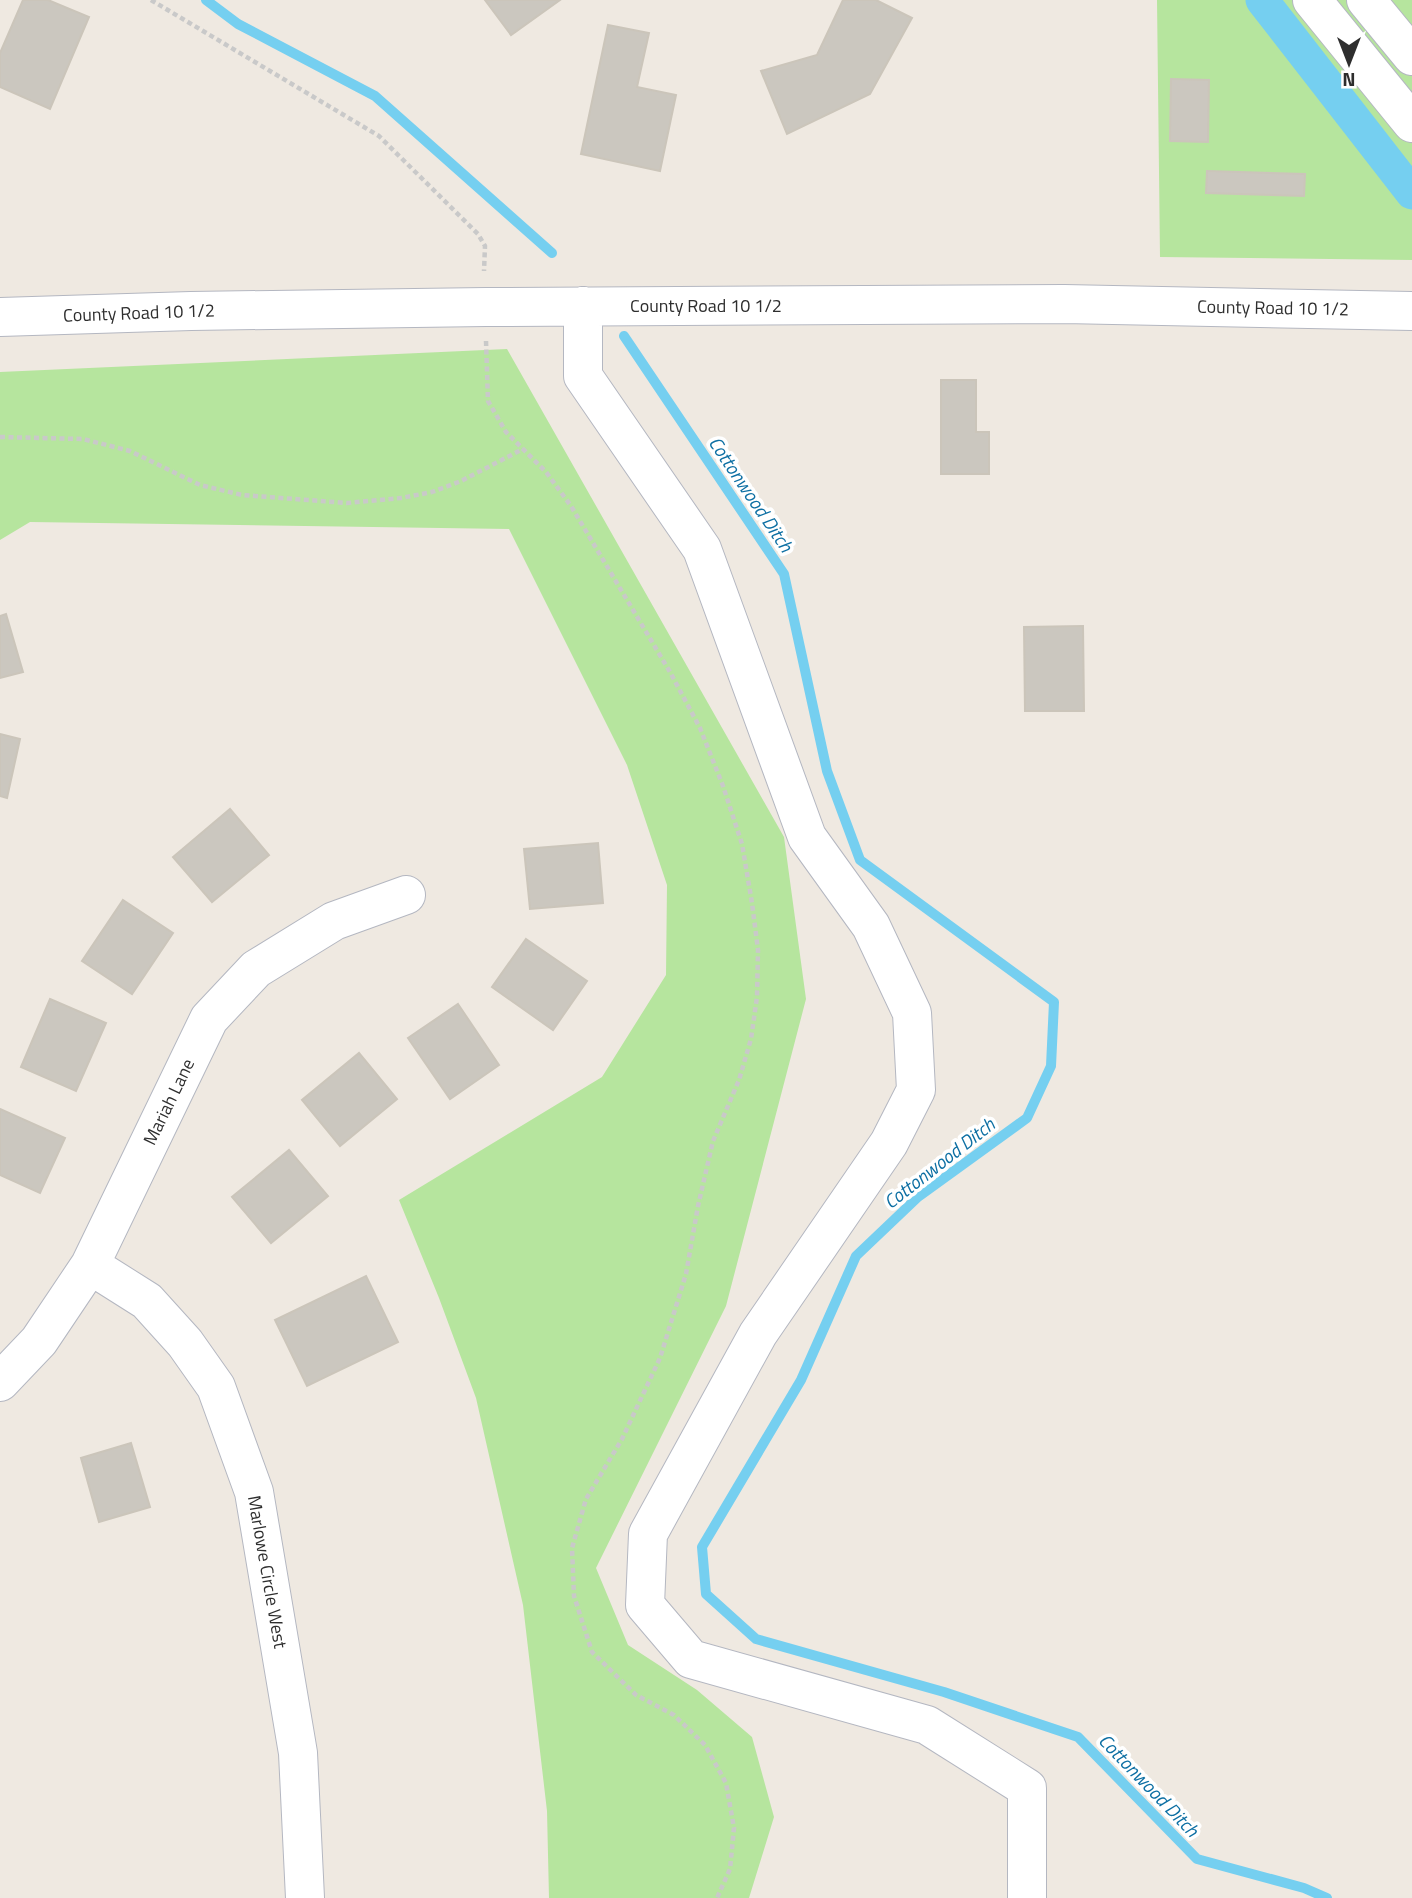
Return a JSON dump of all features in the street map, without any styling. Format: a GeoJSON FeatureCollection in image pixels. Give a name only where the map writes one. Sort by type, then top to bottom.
{"type":"FeatureCollection","features":[{"type":"Feature","properties":{"kind":"street"},"geometry":{"type":"LineString","coordinates":[[1312,0],[1412,123]]}},
{"type":"Feature","properties":{"kind":"street"},"geometry":{"type":"LineString","coordinates":[[1366,0],[1412,56]]}},
{"type":"Feature","properties":{"kind":"street","name":"County Road 10 1/2"},"geometry":{"type":"LineString","coordinates":[[0,317],[191,311],[583,306],[1064,304],[1412,312]]}},
{"type":"Feature","properties":{"kind":"street"},"geometry":{"type":"LineString","coordinates":[[583,306],[583,376],[702,549],[807,837],[870,926],[912,1013],[916,1090],[889,1143],[758,1334],[648,1534],[645,1605],[691,1659],[927,1725],[1027,1788],[1027,1898]]}},
{"type":"Feature","properties":{"kind":"street","name":"Mariah Lane"},"geometry":{"type":"LineString","coordinates":[[0,1382],[39,1341],[90,1265],[209,1019],[256,969],[334,921],[406,895]]}},
{"type":"Feature","properties":{"kind":"street","name":"Marlowe Circle West"},"geometry":{"type":"LineString","coordinates":[[90,1265],[147,1301],[185,1343],[216,1387],[254,1492],[298,1753],[305,1898]]}},
{"type":"Feature","properties":{"kind":"path"},"geometry":{"type":"LineString","coordinates":[[151,0],[379,136],[478,234],[485,246],[485,278]]}},
{"type":"Feature","properties":{"kind":"path"},"geometry":{"type":"LineString","coordinates":[[485,337],[488,401],[506,432],[546,472],[571,506],[670,672],[700,728],[742,844],[752,903],[758,950],[757,997],[751,1040],[739,1080],[713,1141],[686,1274],[660,1359],[622,1439],[586,1499],[572,1548],[574,1596],[592,1652],[636,1695],[674,1715],[705,1745],[726,1783],[734,1828],[730,1869],[717,1898]]}},
{"type":"Feature","properties":{"kind":"path"},"geometry":{"type":"LineString","coordinates":[[0,438],[83,439],[130,452],[200,485],[242,495],[347,503],[432,492],[461,481],[523,449]]}},
{"type":"Feature","properties":{"kind":"green space"},"geometry":{"type":"Polygon","coordinates":[[[1157,0],[1412,0],[1412,260],[1160,257],[1157,0]]]}},
{"type":"Feature","properties":{"kind":"green space"},"geometry":{"type":"Polygon","coordinates":[[[507,349],[784,837],[806,999],[726,1306],[596,1568],[628,1645],[697,1690],[752,1737],[774,1817],[749,1898],[549,1898],[547,1811],[523,1605],[476,1398],[399,1200],[602,1077],[666,975],[667,885],[627,765],[509,529],[30,522],[0,540],[0,372],[507,349]]]}},
{"type":"Feature","properties":{"kind":"building"},"geometry":{"type":"Polygon","coordinates":[[[23,0],[48,0],[89,17],[50,109],[0,87],[0,53],[23,0]]]}},
{"type":"Feature","properties":{"kind":"building"},"geometry":{"type":"Polygon","coordinates":[[[485,0],[560,0],[511,35],[485,0]]]}},
{"type":"Feature","properties":{"kind":"building"},"geometry":{"type":"Polygon","coordinates":[[[843,0],[876,0],[912,18],[870,94],[787,134],[761,71],[817,55],[843,0]]]}},
{"type":"Feature","properties":{"kind":"building"},"geometry":{"type":"Polygon","coordinates":[[[608,25],[649,33],[637,87],[676,95],[660,171],[581,154],[608,25]]]}},
{"type":"Feature","properties":{"kind":"building"},"geometry":{"type":"Polygon","coordinates":[[[1171,79],[1209,80],[1208,142],[1170,141],[1171,79]]]}},
{"type":"Feature","properties":{"kind":"building"},"geometry":{"type":"Polygon","coordinates":[[[1207,171],[1305,174],[1304,196],[1206,193],[1207,171]]]}},
{"type":"Feature","properties":{"kind":"building"},"geometry":{"type":"Polygon","coordinates":[[[941,380],[976,380],[976,432],[989,432],[989,474],[941,474],[941,380]]]}},
{"type":"Feature","properties":{"kind":"building"},"geometry":{"type":"Polygon","coordinates":[[[6,614],[23,672],[0,678],[0,616],[6,614]]]}},
{"type":"Feature","properties":{"kind":"building"},"geometry":{"type":"Polygon","coordinates":[[[1083,626],[1084,711],[1025,711],[1024,627],[1083,626]]]}},
{"type":"Feature","properties":{"kind":"building"},"geometry":{"type":"Polygon","coordinates":[[[0,734],[20,739],[7,798],[0,796],[0,734]]]}},
{"type":"Feature","properties":{"kind":"building"},"geometry":{"type":"Polygon","coordinates":[[[230,809],[269,855],[212,902],[173,857],[230,809]]]}},
{"type":"Feature","properties":{"kind":"building"},"geometry":{"type":"Polygon","coordinates":[[[598,843],[603,903],[530,909],[524,849],[598,843]]]}},
{"type":"Feature","properties":{"kind":"building"},"geometry":{"type":"Polygon","coordinates":[[[123,900],[173,933],[132,994],[82,961],[123,900]]]}},
{"type":"Feature","properties":{"kind":"building"},"geometry":{"type":"Polygon","coordinates":[[[526,939],[587,981],[553,1030],[492,987],[526,939]]]}},
{"type":"Feature","properties":{"kind":"building"},"geometry":{"type":"Polygon","coordinates":[[[50,999],[106,1023],[76,1091],[21,1067],[50,999]]]}},
{"type":"Feature","properties":{"kind":"building"},"geometry":{"type":"Polygon","coordinates":[[[458,1004],[499,1065],[450,1099],[408,1038],[458,1004]]]}},
{"type":"Feature","properties":{"kind":"building"},"geometry":{"type":"Polygon","coordinates":[[[359,1053],[397,1099],[340,1146],[302,1100],[359,1053]]]}},
{"type":"Feature","properties":{"kind":"building"},"geometry":{"type":"Polygon","coordinates":[[[0,1109],[65,1138],[40,1193],[0,1175],[0,1109]]]}},
{"type":"Feature","properties":{"kind":"building"},"geometry":{"type":"Polygon","coordinates":[[[289,1150],[328,1196],[271,1243],[232,1197],[289,1150]]]}},
{"type":"Feature","properties":{"kind":"building"},"geometry":{"type":"Polygon","coordinates":[[[366,1276],[398,1342],[307,1386],[275,1320],[366,1276]]]}},
{"type":"Feature","properties":{"kind":"building"},"geometry":{"type":"Polygon","coordinates":[[[131,1443],[150,1507],[99,1522],[81,1458],[131,1443]]]}},
{"type":"Feature","properties":{"kind":"waterway","name":"Cottonwood Ditch"},"geometry":{"type":"LineString","coordinates":[[206,0],[238,24],[375,96],[552,253]]}},
{"type":"Feature","properties":{"kind":"waterway"},"geometry":{"type":"LineString","coordinates":[[1262,0],[1412,193]]}},
{"type":"Feature","properties":{"kind":"waterway","name":"Cottonwood Ditch"},"geometry":{"type":"LineString","coordinates":[[624,336],[784,574],[827,771],[860,860],[1054,1002],[1051,1066],[1027,1118],[918,1197],[856,1256],[801,1380],[702,1547],[706,1594],[756,1639],[944,1692],[1078,1737],[1197,1859],[1304,1888],[1327,1898]]}}]}
